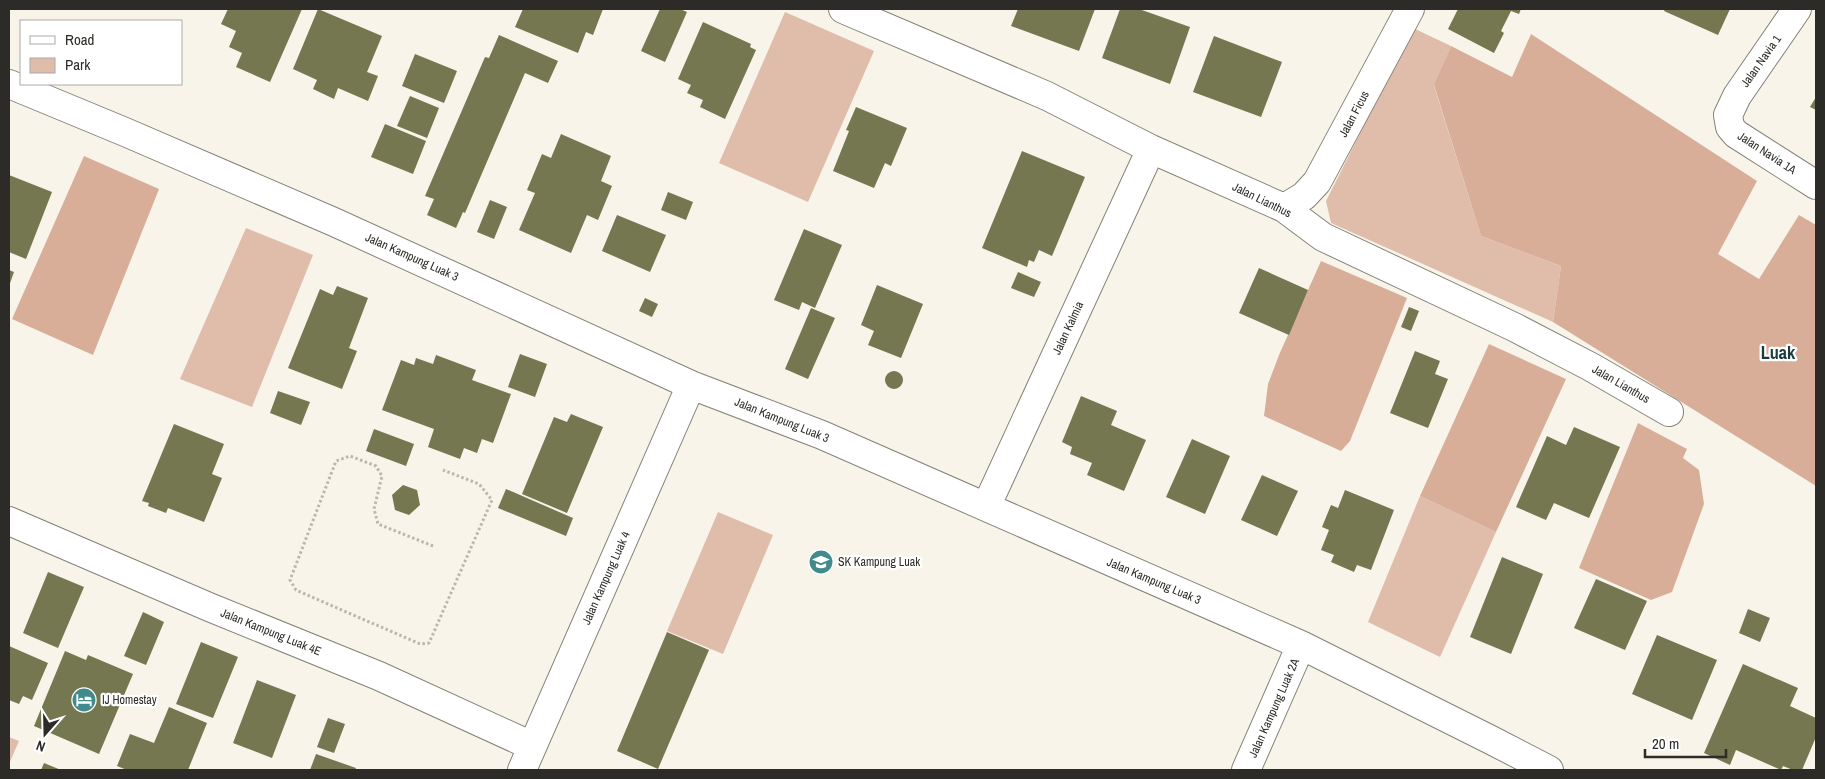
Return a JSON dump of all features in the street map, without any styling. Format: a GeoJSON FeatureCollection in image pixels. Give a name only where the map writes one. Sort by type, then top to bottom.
{"type":"FeatureCollection","features":[{"type":"Feature","properties":{"kind":"street","name":"Jalan Lianthus"},"geometry":{"type":"LineString","coordinates":[[843,9],[1047,96],[1151,149],[1284,208],[1323,237],[1514,327],[1591,366],[1669,412]]}},
{"type":"Feature","properties":{"kind":"street","name":"Jalan Ficus"},"geometry":{"type":"LineString","coordinates":[[1284,208],[1304,196],[1317,182],[1410,9]]}},
{"type":"Feature","properties":{"kind":"street","name":"Jalan Navia 1"},"geometry":{"type":"LineString","coordinates":[[1728,115],[1737,96],[1797,9]]}},
{"type":"Feature","properties":{"kind":"street","name":"Jalan Kampung Luak 3"},"geometry":{"type":"LineString","coordinates":[[9,84],[133,135],[334,222],[691,385],[822,436],[1301,645],[1549,770]]}},
{"type":"Feature","properties":{"kind":"street","name":"Jalan Navia 1A"},"geometry":{"type":"LineString","coordinates":[[1728,115],[1730,127],[1736,134],[1816,184]]}},
{"type":"Feature","properties":{"kind":"street","name":"Jalan Kalmia"},"geometry":{"type":"LineString","coordinates":[[986,508],[1151,149]]}},
{"type":"Feature","properties":{"kind":"street","name":"Jalan Kampung Luak 4"},"geometry":{"type":"LineString","coordinates":[[527,758],[691,385]]}},
{"type":"Feature","properties":{"kind":"street","name":"Jalan Kampung Luak 4E"},"geometry":{"type":"LineString","coordinates":[[9,521],[380,676],[527,758]]}},
{"type":"Feature","properties":{"kind":"street","name":"Jalan Kampung Luak 2A"},"geometry":{"type":"LineString","coordinates":[[1246,770],[1301,645]]}},
{"type":"Feature","properties":{"kind":"path"},"geometry":{"type":"LineString","coordinates":[[433,546],[378,524],[374,509],[382,476],[376,466],[350,456],[336,461],[290,580],[296,590],[420,644],[429,643],[492,500],[479,484],[443,470]]}},
{"type":"Feature","properties":{"kind":"green space"},"geometry":{"type":"Polygon","coordinates":[[[785,12],[874,51],[808,202],[719,163],[785,12]]]}},
{"type":"Feature","properties":{"kind":"green space"},"geometry":{"type":"Polygon","coordinates":[[[1413,28],[1451,46],[1434,86],[1481,236],[1561,266],[1553,322],[1331,223],[1326,201],[1413,28]]]}},
{"type":"Feature","properties":{"kind":"green space"},"geometry":{"type":"Polygon","coordinates":[[[246,228],[313,255],[252,407],[180,379],[246,228]]]}},
{"type":"Feature","properties":{"kind":"green space"},"geometry":{"type":"Polygon","coordinates":[[[1420,496],[1496,532],[1440,657],[1368,622],[1420,496]]]}},
{"type":"Feature","properties":{"kind":"green space"},"geometry":{"type":"Polygon","coordinates":[[[718,512],[773,535],[723,654],[667,631],[718,512]]]}},
{"type":"Feature","properties":{"kind":"green space"},"geometry":{"type":"Polygon","coordinates":[[[9,737],[19,741],[9,764],[9,737]]]}},
{"type":"Feature","properties":{"kind":"shaded area"},"geometry":{"type":"Polygon","coordinates":[[[1531,34],[1757,181],[1718,254],[1759,279],[1799,215],[1816,225],[1816,486],[1553,322],[1561,266],[1481,236],[1434,85],[1451,46],[1512,77],[1531,34]]]}},
{"type":"Feature","properties":{"kind":"shaded area"},"geometry":{"type":"Polygon","coordinates":[[[84,156],[159,189],[93,355],[12,319],[84,156]]]}},
{"type":"Feature","properties":{"kind":"shaded area"},"geometry":{"type":"Polygon","coordinates":[[[1321,261],[1407,298],[1350,441],[1341,451],[1264,416],[1268,384],[1321,261]]]}},
{"type":"Feature","properties":{"kind":"shaded area"},"geometry":{"type":"Polygon","coordinates":[[[1489,344],[1566,379],[1496,532],[1420,496],[1489,344]]]}},
{"type":"Feature","properties":{"kind":"shaded area"},"geometry":{"type":"Polygon","coordinates":[[[1638,423],[1687,449],[1683,458],[1699,470],[1704,504],[1672,592],[1651,600],[1579,568],[1638,423]]]}},
{"type":"Feature","properties":{"kind":"building"},"geometry":{"type":"Polygon","coordinates":[[[228,9],[302,9],[270,82],[236,67],[242,53],[229,47],[236,31],[221,24],[228,9]]]}},
{"type":"Feature","properties":{"kind":"building"},"geometry":{"type":"Polygon","coordinates":[[[318,9],[382,36],[367,72],[378,76],[368,101],[338,88],[334,99],[313,89],[317,80],[293,69],[318,9]]]}},
{"type":"Feature","properties":{"kind":"building"},"geometry":{"type":"Polygon","coordinates":[[[523,9],[603,9],[593,35],[586,32],[578,53],[515,27],[523,9]]]}},
{"type":"Feature","properties":{"kind":"building"},"geometry":{"type":"Polygon","coordinates":[[[660,9],[680,9],[687,12],[665,62],[641,51],[660,9]]]}},
{"type":"Feature","properties":{"kind":"building"},"geometry":{"type":"Polygon","coordinates":[[[1018,9],[1095,9],[1079,51],[1011,26],[1018,9]]]}},
{"type":"Feature","properties":{"kind":"building"},"geometry":{"type":"Polygon","coordinates":[[[1120,9],[1139,9],[1190,27],[1170,84],[1102,58],[1120,9]]]}},
{"type":"Feature","properties":{"kind":"building"},"geometry":{"type":"Polygon","coordinates":[[[1458,9],[1521,9],[1519,14],[1511,11],[1501,31],[1504,33],[1494,53],[1448,29],[1458,9]]]}},
{"type":"Feature","properties":{"kind":"building"},"geometry":{"type":"Polygon","coordinates":[[[1665,9],[1730,9],[1718,35],[1664,11],[1665,9]]]}},
{"type":"Feature","properties":{"kind":"building"},"geometry":{"type":"Polygon","coordinates":[[[703,22],[751,44],[750,47],[756,50],[725,119],[700,107],[703,100],[687,93],[691,85],[678,79],[703,22]]]}},
{"type":"Feature","properties":{"kind":"building"},"geometry":{"type":"Polygon","coordinates":[[[499,35],[558,61],[548,83],[525,73],[465,213],[463,212],[456,228],[427,215],[434,199],[425,196],[485,57],[489,58],[499,35]]]}},
{"type":"Feature","properties":{"kind":"building"},"geometry":{"type":"Polygon","coordinates":[[[1214,36],[1282,62],[1261,117],[1193,92],[1214,36]]]}},
{"type":"Feature","properties":{"kind":"building"},"geometry":{"type":"Polygon","coordinates":[[[415,54],[457,71],[444,103],[402,86],[415,54]]]}},
{"type":"Feature","properties":{"kind":"building"},"geometry":{"type":"Polygon","coordinates":[[[410,96],[439,108],[427,138],[397,126],[410,96]]]}},
{"type":"Feature","properties":{"kind":"building"},"geometry":{"type":"Polygon","coordinates":[[[1816,97],[1816,110],[1810,107],[1816,97]]]}},
{"type":"Feature","properties":{"kind":"building"},"geometry":{"type":"Polygon","coordinates":[[[856,107],[907,128],[891,166],[885,163],[874,188],[833,171],[849,131],[846,130],[856,107]]]}},
{"type":"Feature","properties":{"kind":"building"},"geometry":{"type":"Polygon","coordinates":[[[385,124],[426,141],[413,174],[371,157],[385,124]]]}},
{"type":"Feature","properties":{"kind":"building"},"geometry":{"type":"Polygon","coordinates":[[[561,134],[611,156],[601,181],[612,186],[598,220],[587,215],[571,253],[519,230],[535,193],[527,190],[542,154],[551,158],[561,134]]]}},
{"type":"Feature","properties":{"kind":"building"},"geometry":{"type":"Polygon","coordinates":[[[1022,151],[1085,177],[1052,256],[1039,250],[1034,262],[1029,260],[1027,267],[982,248],[1022,151]]]}},
{"type":"Feature","properties":{"kind":"building"},"geometry":{"type":"Polygon","coordinates":[[[9,175],[52,192],[26,259],[9,252],[9,175]]]}},
{"type":"Feature","properties":{"kind":"building"},"geometry":{"type":"Polygon","coordinates":[[[668,192],[693,202],[686,220],[661,210],[668,192]]]}},
{"type":"Feature","properties":{"kind":"building"},"geometry":{"type":"Polygon","coordinates":[[[490,200],[507,207],[494,239],[477,232],[490,200]]]}},
{"type":"Feature","properties":{"kind":"building"},"geometry":{"type":"Polygon","coordinates":[[[617,215],[666,235],[650,272],[602,251],[617,215]]]}},
{"type":"Feature","properties":{"kind":"building"},"geometry":{"type":"Polygon","coordinates":[[[804,229],[842,245],[815,308],[802,302],[799,310],[774,300],[804,229]]]}},
{"type":"Feature","properties":{"kind":"building"},"geometry":{"type":"Polygon","coordinates":[[[1259,268],[1308,290],[1289,335],[1239,313],[1259,268]]]}},
{"type":"Feature","properties":{"kind":"building"},"geometry":{"type":"Polygon","coordinates":[[[9,270],[14,272],[9,286],[9,270]]]}},
{"type":"Feature","properties":{"kind":"building"},"geometry":{"type":"Polygon","coordinates":[[[1018,272],[1041,282],[1034,297],[1011,288],[1018,272]]]}},
{"type":"Feature","properties":{"kind":"building"},"geometry":{"type":"Polygon","coordinates":[[[877,285],[923,304],[901,358],[868,345],[874,331],[861,325],[877,285]]]}},
{"type":"Feature","properties":{"kind":"building"},"geometry":{"type":"Polygon","coordinates":[[[337,286],[368,298],[349,348],[357,351],[342,389],[288,368],[320,289],[333,295],[337,286]]]}},
{"type":"Feature","properties":{"kind":"building"},"geometry":{"type":"Polygon","coordinates":[[[645,298],[658,304],[652,317],[639,311],[645,298]]]}},
{"type":"Feature","properties":{"kind":"building"},"geometry":{"type":"Polygon","coordinates":[[[1409,307],[1419,311],[1411,331],[1401,327],[1409,307]]]}},
{"type":"Feature","properties":{"kind":"building"},"geometry":{"type":"Polygon","coordinates":[[[811,308],[835,318],[808,379],[785,369],[811,308]]]}},
{"type":"Feature","properties":{"kind":"building"},"geometry":{"type":"Polygon","coordinates":[[[1415,351],[1440,361],[1435,374],[1448,379],[1428,428],[1390,413],[1415,351]]]}},
{"type":"Feature","properties":{"kind":"building"},"geometry":{"type":"Polygon","coordinates":[[[520,354],[547,364],[535,397],[508,387],[520,354]]]}},
{"type":"Feature","properties":{"kind":"building"},"geometry":{"type":"Polygon","coordinates":[[[436,355],[476,370],[472,380],[511,394],[493,443],[482,439],[477,453],[464,448],[460,459],[428,447],[434,429],[382,410],[401,360],[414,365],[416,358],[433,364],[436,355]]]}},
{"type":"Feature","properties":{"kind":"building"},"geometry":{"type":"Polygon","coordinates":[[[894,371],[900,374],[903,380],[900,386],[894,389],[888,386],[885,380],[888,374],[894,371]]]}},
{"type":"Feature","properties":{"kind":"building"},"geometry":{"type":"Polygon","coordinates":[[[278,391],[310,402],[301,425],[270,413],[278,391]]]}},
{"type":"Feature","properties":{"kind":"building"},"geometry":{"type":"Polygon","coordinates":[[[1081,396],[1117,411],[1111,425],[1146,440],[1124,491],[1087,475],[1092,463],[1070,454],[1072,447],[1062,442],[1081,396]]]}},
{"type":"Feature","properties":{"kind":"building"},"geometry":{"type":"Polygon","coordinates":[[[571,414],[603,427],[567,513],[522,494],[554,417],[567,422],[571,414]]]}},
{"type":"Feature","properties":{"kind":"building"},"geometry":{"type":"Polygon","coordinates":[[[174,424],[224,444],[212,474],[222,478],[204,522],[168,508],[166,513],[148,506],[149,503],[142,501],[174,424]]]}},
{"type":"Feature","properties":{"kind":"building"},"geometry":{"type":"Polygon","coordinates":[[[1574,427],[1620,447],[1589,518],[1554,503],[1546,520],[1516,507],[1547,436],[1566,445],[1574,427]]]}},
{"type":"Feature","properties":{"kind":"building"},"geometry":{"type":"Polygon","coordinates":[[[374,429],[414,444],[406,466],[366,451],[374,429]]]}},
{"type":"Feature","properties":{"kind":"building"},"geometry":{"type":"Polygon","coordinates":[[[1192,439],[1230,456],[1205,514],[1166,497],[1192,439]]]}},
{"type":"Feature","properties":{"kind":"building"},"geometry":{"type":"Polygon","coordinates":[[[1262,475],[1298,491],[1277,536],[1241,520],[1262,475]]]}},
{"type":"Feature","properties":{"kind":"building"},"geometry":{"type":"Polygon","coordinates":[[[403,485],[417,490],[420,505],[409,515],[395,510],[392,495],[403,485]]]}},
{"type":"Feature","properties":{"kind":"building"},"geometry":{"type":"Polygon","coordinates":[[[506,489],[573,518],[566,536],[498,508],[506,489]]]}},
{"type":"Feature","properties":{"kind":"building"},"geometry":{"type":"Polygon","coordinates":[[[1345,490],[1394,510],[1371,570],[1357,565],[1354,572],[1331,562],[1334,555],[1321,550],[1329,530],[1322,527],[1331,505],[1338,508],[1345,490]]]}},
{"type":"Feature","properties":{"kind":"building"},"geometry":{"type":"Polygon","coordinates":[[[1502,557],[1543,574],[1511,654],[1470,637],[1502,557]]]}},
{"type":"Feature","properties":{"kind":"building"},"geometry":{"type":"Polygon","coordinates":[[[48,572],[84,587],[58,648],[23,633],[48,572]]]}},
{"type":"Feature","properties":{"kind":"building"},"geometry":{"type":"Polygon","coordinates":[[[1596,579],[1647,601],[1625,650],[1574,628],[1596,579]]]}},
{"type":"Feature","properties":{"kind":"building"},"geometry":{"type":"Polygon","coordinates":[[[1748,609],[1770,618],[1760,642],[1739,633],[1748,609]]]}},
{"type":"Feature","properties":{"kind":"building"},"geometry":{"type":"Polygon","coordinates":[[[143,612],[164,622],[146,665],[124,656],[143,612]]]}},
{"type":"Feature","properties":{"kind":"building"},"geometry":{"type":"Polygon","coordinates":[[[667,632],[709,650],[658,769],[617,751],[667,632]]]}},
{"type":"Feature","properties":{"kind":"building"},"geometry":{"type":"Polygon","coordinates":[[[1657,635],[1717,660],[1692,720],[1632,694],[1657,635]]]}},
{"type":"Feature","properties":{"kind":"building"},"geometry":{"type":"Polygon","coordinates":[[[201,642],[238,657],[213,718],[176,704],[201,642]]]}},
{"type":"Feature","properties":{"kind":"building"},"geometry":{"type":"Polygon","coordinates":[[[9,646],[48,663],[32,700],[23,696],[19,704],[9,700],[9,646]]]}},
{"type":"Feature","properties":{"kind":"building","name":"IJ Homestay"},"geometry":{"type":"Polygon","coordinates":[[[65,651],[86,660],[88,655],[133,674],[99,754],[34,726],[65,651]]]}},
{"type":"Feature","properties":{"kind":"building"},"geometry":{"type":"Polygon","coordinates":[[[1743,664],[1798,688],[1790,706],[1816,718],[1816,737],[1802,770],[1793,770],[1783,766],[1781,770],[1736,750],[1730,765],[1704,753],[1743,664]]]}},
{"type":"Feature","properties":{"kind":"building"},"geometry":{"type":"Polygon","coordinates":[[[257,680],[296,695],[272,758],[233,743],[257,680]]]}},
{"type":"Feature","properties":{"kind":"building"},"geometry":{"type":"Polygon","coordinates":[[[169,707],[207,723],[188,770],[127,770],[117,766],[130,734],[154,743],[169,707]]]}},
{"type":"Feature","properties":{"kind":"building"},"geometry":{"type":"Polygon","coordinates":[[[328,718],[345,724],[334,753],[317,747],[328,718]]]}},
{"type":"Feature","properties":{"kind":"building"},"geometry":{"type":"Polygon","coordinates":[[[316,754],[356,768],[355,770],[310,770],[316,754]]]}},
{"type":"Feature","properties":{"kind":"building"},"geometry":{"type":"Polygon","coordinates":[[[44,763],[61,770],[41,770],[44,763]]]}},
{"type":"Feature","properties":{"kind":"place","name":"SK Kampung Luak"},"geometry":{"type":"Point","coordinates":[821,562]}},
{"type":"Feature","properties":{"kind":"place","name":"IJ Homestay"},"geometry":{"type":"Point","coordinates":[84,700]}},
{"type":"Feature","properties":{"kind":"district","name":"Luak"},"geometry":{"type":"Point","coordinates":[1778,353]}}]}
